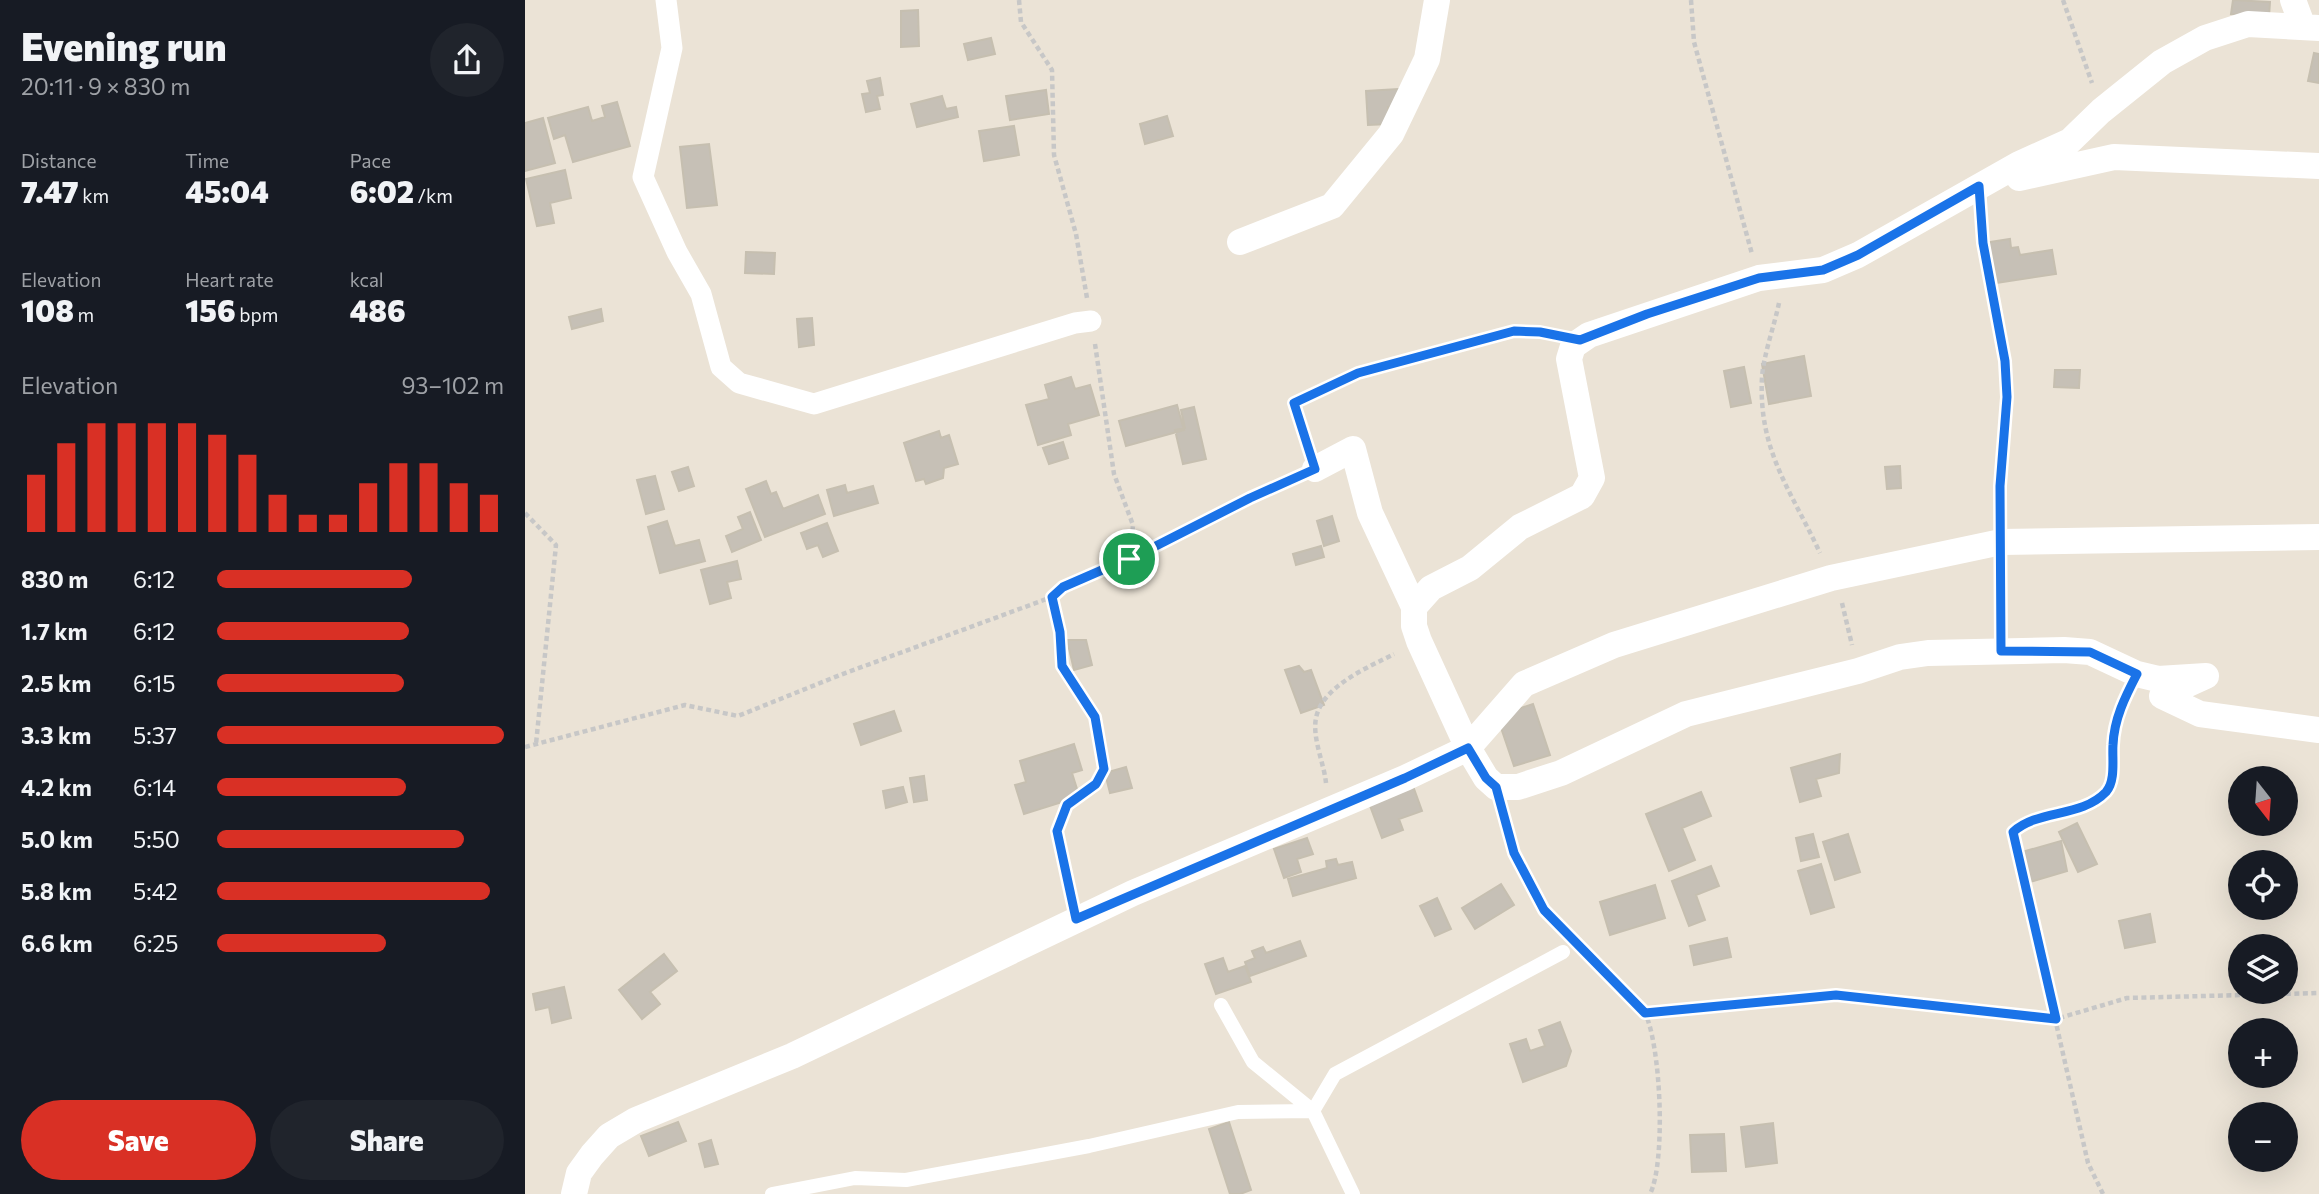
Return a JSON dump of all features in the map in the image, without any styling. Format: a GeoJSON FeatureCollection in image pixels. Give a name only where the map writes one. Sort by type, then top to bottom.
{"type":"FeatureCollection","features":[{"type":"Feature","properties":{"kind":"street"},"geometry":{"type":"LineString","coordinates":[[666,0],[672,48],[643,177],[677,252],[701,295],[721,367],[739,383],[814,404],[1075,323],[1091,321]]}},
{"type":"Feature","properties":{"kind":"street"},"geometry":{"type":"LineString","coordinates":[[1240,242],[1332,206],[1383,144],[1391,134],[1427,59],[1437,0]]}},
{"type":"Feature","properties":{"kind":"street"},"geometry":{"type":"LineString","coordinates":[[2293,0],[2311,27]]}},
{"type":"Feature","properties":{"kind":"street"},"geometry":{"type":"LineString","coordinates":[[1415,607],[1431,588],[1470,568],[1520,527],[1582,496],[1590,487],[1592,478],[1569,359],[1570,350],[1580,340],[1647,314],[1759,278],[1823,270],[1858,255],[1979,186],[2070,141],[2101,111],[2162,62],[2205,38],[2248,24],[2311,27]]}},
{"type":"Feature","properties":{"kind":"street"},"geometry":{"type":"LineString","coordinates":[[1979,186],[2114,157],[2319,166]]}},
{"type":"Feature","properties":{"kind":"street"},"geometry":{"type":"LineString","coordinates":[[1315,469],[1353,449],[1370,513],[1415,607],[1414,626],[1419,641],[1468,748],[1486,778],[1496,787],[1518,787],[1561,773],[1686,713],[1858,671],[1900,657],[2001,651],[2090,652],[2137,674],[2169,680],[2206,676],[2162,696],[2200,714],[2319,730]]}},
{"type":"Feature","properties":{"kind":"street"},"geometry":{"type":"LineString","coordinates":[[575,1194],[579,1173],[592,1155],[609,1136],[636,1119],[792,1056],[1076,919],[1313,815],[1405,778],[1468,748],[1524,684],[1614,645],[1831,578],[2001,542],[2319,537]]}},
{"type":"Feature","properties":{"kind":"lane"},"geometry":{"type":"LineString","coordinates":[[1313,1111],[1335,1074],[1563,952]]}},
{"type":"Feature","properties":{"kind":"lane"},"geometry":{"type":"LineString","coordinates":[[1221,1005],[1253,1062],[1313,1111],[1353,1194]]}},
{"type":"Feature","properties":{"kind":"lane"},"geometry":{"type":"LineString","coordinates":[[772,1194],[855,1178],[906,1180],[1089,1146],[1238,1112],[1313,1111]]}},
{"type":"Feature","properties":{"kind":"path"},"geometry":{"type":"LineString","coordinates":[[1019,0],[1021,22],[1052,70],[1055,155],[1076,234],[1114,474],[1133,525],[1129,559]]}},
{"type":"Feature","properties":{"kind":"path"},"geometry":{"type":"LineString","coordinates":[[1691,0],[1694,42],[1759,278]]}},
{"type":"Feature","properties":{"kind":"path"},"geometry":{"type":"LineString","coordinates":[[2063,0],[2101,111]]}},
{"type":"Feature","properties":{"kind":"path"},"geometry":{"type":"LineString","coordinates":[[1979,186],[1983,243],[2006,373],[2001,651]]}},
{"type":"Feature","properties":{"kind":"path"},"geometry":{"type":"LineString","coordinates":[[1786,275],[1762,376],[1766,440],[1781,478],[1845,609],[1858,671]]}},
{"type":"Feature","properties":{"kind":"path"},"geometry":{"type":"LineString","coordinates":[[525,747],[685,705],[738,716],[840,675],[1052,597],[1076,581],[1129,559],[1250,498],[1315,469],[1294,403],[1358,373],[1482,337],[1514,331],[1540,332],[1580,340]]}},
{"type":"Feature","properties":{"kind":"path"},"geometry":{"type":"LineString","coordinates":[[525,513],[556,545],[536,744]]}},
{"type":"Feature","properties":{"kind":"path"},"geometry":{"type":"LineString","coordinates":[[1052,597],[1060,632],[1062,666],[1095,717],[1104,769],[1096,784],[1067,805],[1057,831],[1076,919]]}},
{"type":"Feature","properties":{"kind":"path"},"geometry":{"type":"LineString","coordinates":[[1313,815],[1326,792],[1316,718],[1325,699],[1361,671],[1419,641]]}},
{"type":"Feature","properties":{"kind":"path"},"geometry":{"type":"LineString","coordinates":[[2103,1194],[2088,1163],[2013,832],[2027,824],[2080,808],[2106,792],[2112,776],[2113,742],[2120,706],[2137,674]]}},
{"type":"Feature","properties":{"kind":"path"},"geometry":{"type":"LineString","coordinates":[[1496,787],[1514,853],[1544,910],[1573,940]]}},
{"type":"Feature","properties":{"kind":"path"},"geometry":{"type":"LineString","coordinates":[[1583,950],[1645,1013],[1655,1060],[1661,1150],[1657,1180],[1650,1194]]}},
{"type":"Feature","properties":{"kind":"path"},"geometry":{"type":"LineString","coordinates":[[1645,1013],[1836,995],[2056,1019],[2127,998],[2319,993]]}},
{"type":"Feature","properties":{"kind":"building"},"geometry":{"type":"Polygon","coordinates":[[[2233,0],[2270,2],[2269,17],[2231,14],[2233,0]]]}},
{"type":"Feature","properties":{"kind":"building"},"geometry":{"type":"Polygon","coordinates":[[[918,10],[919,46],[901,47],[901,11],[918,10]]]}},
{"type":"Feature","properties":{"kind":"building"},"geometry":{"type":"Polygon","coordinates":[[[991,38],[995,54],[968,60],[964,44],[991,38]]]}},
{"type":"Feature","properties":{"kind":"building"},"geometry":{"type":"Polygon","coordinates":[[[2314,53],[2319,54],[2319,83],[2308,81],[2314,53]]]}},
{"type":"Feature","properties":{"kind":"building"},"geometry":{"type":"Polygon","coordinates":[[[880,78],[883,95],[877,96],[880,109],[866,112],[862,94],[870,93],[867,81],[880,78]]]}},
{"type":"Feature","properties":{"kind":"building"},"geometry":{"type":"Polygon","coordinates":[[[1398,89],[1399,107],[1388,107],[1389,124],[1368,125],[1366,91],[1398,89]]]}},
{"type":"Feature","properties":{"kind":"building"},"geometry":{"type":"Polygon","coordinates":[[[1046,90],[1049,114],[1010,120],[1006,96],[1046,90]]]}},
{"type":"Feature","properties":{"kind":"building"},"geometry":{"type":"Polygon","coordinates":[[[942,96],[946,109],[956,107],[958,117],[917,127],[911,104],[942,96]]]}},
{"type":"Feature","properties":{"kind":"building"},"geometry":{"type":"Polygon","coordinates":[[[617,102],[630,146],[573,162],[565,135],[554,139],[548,118],[588,107],[592,121],[605,117],[602,106],[617,102]]]}},
{"type":"Feature","properties":{"kind":"building"},"geometry":{"type":"Polygon","coordinates":[[[1167,116],[1173,136],[1145,144],[1140,124],[1167,116]]]}},
{"type":"Feature","properties":{"kind":"building"},"geometry":{"type":"Polygon","coordinates":[[[543,118],[555,163],[525,171],[525,123],[543,118]]]}},
{"type":"Feature","properties":{"kind":"building"},"geometry":{"type":"Polygon","coordinates":[[[1014,126],[1019,155],[984,161],[979,131],[1014,126]]]}},
{"type":"Feature","properties":{"kind":"building"},"geometry":{"type":"Polygon","coordinates":[[[709,144],[717,205],[687,208],[680,147],[709,144]]]}},
{"type":"Feature","properties":{"kind":"building"},"geometry":{"type":"Polygon","coordinates":[[[565,170],[571,198],[550,203],[554,223],[537,226],[526,179],[565,170]]]}},
{"type":"Feature","properties":{"kind":"building"},"geometry":{"type":"Polygon","coordinates":[[[2010,239],[2011,248],[2018,247],[2020,255],[2052,250],[2056,274],[1989,284],[1983,243],[2010,239]]]}},
{"type":"Feature","properties":{"kind":"building"},"geometry":{"type":"Polygon","coordinates":[[[746,252],[775,253],[774,274],[745,273],[746,252]]]}},
{"type":"Feature","properties":{"kind":"building"},"geometry":{"type":"Polygon","coordinates":[[[601,309],[603,321],[572,329],[569,317],[601,309]]]}},
{"type":"Feature","properties":{"kind":"building"},"geometry":{"type":"Polygon","coordinates":[[[812,318],[814,345],[799,347],[797,319],[812,318]]]}},
{"type":"Feature","properties":{"kind":"building"},"geometry":{"type":"Polygon","coordinates":[[[1804,356],[1811,396],[1769,404],[1762,364],[1804,356]]]}},
{"type":"Feature","properties":{"kind":"building"},"geometry":{"type":"Polygon","coordinates":[[[1744,367],[1751,403],[1731,407],[1724,371],[1744,367]]]}},
{"type":"Feature","properties":{"kind":"building"},"geometry":{"type":"Polygon","coordinates":[[[2055,370],[2080,370],[2079,388],[2054,387],[2055,370]]]}},
{"type":"Feature","properties":{"kind":"building"},"geometry":{"type":"Polygon","coordinates":[[[1071,377],[1075,389],[1090,385],[1099,415],[1068,424],[1071,435],[1038,445],[1026,405],[1049,399],[1045,385],[1071,377]]]}},
{"type":"Feature","properties":{"kind":"building"},"geometry":{"type":"Polygon","coordinates":[[[1177,405],[1184,430],[1126,446],[1119,421],[1177,405]]]}},
{"type":"Feature","properties":{"kind":"building"},"geometry":{"type":"Polygon","coordinates":[[[1194,407],[1206,459],[1183,464],[1175,430],[1185,428],[1181,410],[1194,407]]]}},
{"type":"Feature","properties":{"kind":"building"},"geometry":{"type":"Polygon","coordinates":[[[939,431],[941,438],[949,435],[958,464],[944,468],[943,478],[926,484],[924,479],[916,481],[904,443],[939,431]]]}},
{"type":"Feature","properties":{"kind":"building"},"geometry":{"type":"Polygon","coordinates":[[[1063,442],[1068,458],[1049,464],[1043,448],[1063,442]]]}},
{"type":"Feature","properties":{"kind":"building"},"geometry":{"type":"Polygon","coordinates":[[[1900,466],[1901,488],[1887,489],[1885,467],[1900,466]]]}},
{"type":"Feature","properties":{"kind":"building"},"geometry":{"type":"Polygon","coordinates":[[[688,467],[694,486],[679,491],[672,472],[688,467]]]}},
{"type":"Feature","properties":{"kind":"building"},"geometry":{"type":"Polygon","coordinates":[[[655,476],[664,509],[646,514],[637,480],[655,476]]]}},
{"type":"Feature","properties":{"kind":"building"},"geometry":{"type":"Polygon","coordinates":[[[766,481],[771,494],[776,492],[783,509],[818,495],[825,514],[765,537],[746,489],[766,481]]]}},
{"type":"Feature","properties":{"kind":"building"},"geometry":{"type":"Polygon","coordinates":[[[845,485],[847,493],[873,486],[878,503],[834,516],[827,490],[845,485]]]}},
{"type":"Feature","properties":{"kind":"building"},"geometry":{"type":"Polygon","coordinates":[[[750,512],[761,540],[732,552],[726,536],[743,529],[738,517],[750,512]]]}},
{"type":"Feature","properties":{"kind":"building"},"geometry":{"type":"Polygon","coordinates":[[[1332,516],[1339,541],[1324,546],[1317,521],[1332,516]]]}},
{"type":"Feature","properties":{"kind":"building"},"geometry":{"type":"Polygon","coordinates":[[[667,521],[675,546],[699,540],[705,561],[660,573],[648,527],[667,521]]]}},
{"type":"Feature","properties":{"kind":"building"},"geometry":{"type":"Polygon","coordinates":[[[827,523],[838,551],[823,557],[818,545],[807,549],[801,533],[827,523]]]}},
{"type":"Feature","properties":{"kind":"building"},"geometry":{"type":"Polygon","coordinates":[[[1321,546],[1324,557],[1296,565],[1293,554],[1321,546]]]}},
{"type":"Feature","properties":{"kind":"building"},"geometry":{"type":"Polygon","coordinates":[[[737,561],[741,579],[727,582],[731,598],[710,604],[701,570],[737,561]]]}},
{"type":"Feature","properties":{"kind":"building"},"geometry":{"type":"Polygon","coordinates":[[[1067,640],[1086,640],[1092,665],[1074,670],[1067,640]]]}},
{"type":"Feature","properties":{"kind":"building"},"geometry":{"type":"Polygon","coordinates":[[[1299,666],[1304,672],[1311,670],[1324,705],[1301,713],[1285,670],[1299,666]]]}},
{"type":"Feature","properties":{"kind":"building"},"geometry":{"type":"Polygon","coordinates":[[[1533,704],[1550,755],[1514,766],[1497,716],[1533,704]]]}},
{"type":"Feature","properties":{"kind":"building"},"geometry":{"type":"Polygon","coordinates":[[[894,711],[901,731],[861,745],[854,724],[894,711]]]}},
{"type":"Feature","properties":{"kind":"building"},"geometry":{"type":"Polygon","coordinates":[[[1074,744],[1082,770],[1072,773],[1078,792],[1065,801],[1024,814],[1015,785],[1026,782],[1020,761],[1074,744]]]}},
{"type":"Feature","properties":{"kind":"building"},"geometry":{"type":"Polygon","coordinates":[[[1840,754],[1839,773],[1816,779],[1821,796],[1800,802],[1791,768],[1840,754]]]}},
{"type":"Feature","properties":{"kind":"building"},"geometry":{"type":"Polygon","coordinates":[[[1126,767],[1132,788],[1110,793],[1105,773],[1126,767]]]}},
{"type":"Feature","properties":{"kind":"building"},"geometry":{"type":"Polygon","coordinates":[[[924,776],[927,800],[914,802],[910,778],[924,776]]]}},
{"type":"Feature","properties":{"kind":"building"},"geometry":{"type":"Polygon","coordinates":[[[1413,786],[1422,811],[1399,819],[1403,830],[1382,838],[1369,803],[1413,786]]]}},
{"type":"Feature","properties":{"kind":"building"},"geometry":{"type":"Polygon","coordinates":[[[903,787],[907,802],[886,808],[883,791],[903,787]]]}},
{"type":"Feature","properties":{"kind":"building"},"geometry":{"type":"Polygon","coordinates":[[[1701,792],[1711,816],[1682,828],[1695,860],[1669,871],[1646,814],[1701,792]]]}},
{"type":"Feature","properties":{"kind":"building"},"geometry":{"type":"Polygon","coordinates":[[[2077,823],[2097,864],[2078,872],[2059,832],[2077,823]]]}},
{"type":"Feature","properties":{"kind":"building"},"geometry":{"type":"Polygon","coordinates":[[[1813,834],[1819,857],[1801,861],[1796,838],[1813,834]]]}},
{"type":"Feature","properties":{"kind":"building"},"geometry":{"type":"Polygon","coordinates":[[[1848,834],[1860,872],[1835,880],[1823,842],[1848,834]]]}},
{"type":"Feature","properties":{"kind":"building"},"geometry":{"type":"Polygon","coordinates":[[[1307,838],[1313,854],[1297,859],[1301,872],[1284,878],[1274,849],[1307,838]]]}},
{"type":"Feature","properties":{"kind":"building"},"geometry":{"type":"Polygon","coordinates":[[[2061,841],[2067,871],[2030,882],[2022,852],[2061,841]]]}},
{"type":"Feature","properties":{"kind":"building"},"geometry":{"type":"Polygon","coordinates":[[[1336,859],[1338,865],[1352,862],[1356,878],[1293,896],[1288,879],[1327,868],[1326,861],[1336,859]]]}},
{"type":"Feature","properties":{"kind":"building"},"geometry":{"type":"Polygon","coordinates":[[[1821,864],[1834,907],[1811,914],[1798,871],[1821,864]]]}},
{"type":"Feature","properties":{"kind":"building"},"geometry":{"type":"Polygon","coordinates":[[[1711,866],[1719,886],[1696,895],[1705,920],[1689,926],[1672,881],[1711,866]]]}},
{"type":"Feature","properties":{"kind":"building"},"geometry":{"type":"Polygon","coordinates":[[[1501,884],[1514,905],[1475,929],[1462,908],[1501,884]]]}},
{"type":"Feature","properties":{"kind":"building"},"geometry":{"type":"Polygon","coordinates":[[[1655,885],[1665,918],[1610,935],[1600,902],[1655,885]]]}},
{"type":"Feature","properties":{"kind":"building"},"geometry":{"type":"Polygon","coordinates":[[[1437,898],[1451,929],[1435,936],[1420,906],[1437,898]]]}},
{"type":"Feature","properties":{"kind":"building"},"geometry":{"type":"Polygon","coordinates":[[[2150,914],[2155,942],[2125,948],[2119,921],[2150,914]]]}},
{"type":"Feature","properties":{"kind":"building"},"geometry":{"type":"Polygon","coordinates":[[[1727,938],[1731,957],[1694,965],[1690,946],[1727,938]]]}},
{"type":"Feature","properties":{"kind":"building"},"geometry":{"type":"Polygon","coordinates":[[[1300,941],[1306,956],[1250,976],[1245,962],[1255,958],[1252,951],[1263,947],[1266,953],[1300,941]]]}},
{"type":"Feature","properties":{"kind":"building"},"geometry":{"type":"Polygon","coordinates":[[[664,954],[677,971],[650,992],[660,1004],[642,1019],[619,990],[664,954]]]}},
{"type":"Feature","properties":{"kind":"building"},"geometry":{"type":"Polygon","coordinates":[[[1223,958],[1228,972],[1245,966],[1251,982],[1216,994],[1205,964],[1223,958]]]}},
{"type":"Feature","properties":{"kind":"building"},"geometry":{"type":"Polygon","coordinates":[[[564,987],[571,1018],[552,1023],[549,1007],[536,1010],[533,994],[564,987]]]}},
{"type":"Feature","properties":{"kind":"building"},"geometry":{"type":"Polygon","coordinates":[[[1560,1022],[1571,1051],[1566,1066],[1523,1082],[1510,1044],[1526,1039],[1530,1051],[1545,1046],[1539,1030],[1560,1022]]]}},
{"type":"Feature","properties":{"kind":"building"},"geometry":{"type":"Polygon","coordinates":[[[678,1122],[686,1141],[649,1156],[641,1136],[678,1122]]]}},
{"type":"Feature","properties":{"kind":"building"},"geometry":{"type":"Polygon","coordinates":[[[1229,1122],[1251,1190],[1240,1194],[1230,1194],[1209,1129],[1229,1122]]]}},
{"type":"Feature","properties":{"kind":"building"},"geometry":{"type":"Polygon","coordinates":[[[1773,1123],[1777,1163],[1746,1167],[1741,1127],[1773,1123]]]}},
{"type":"Feature","properties":{"kind":"building"},"geometry":{"type":"Polygon","coordinates":[[[1724,1134],[1726,1171],[1692,1172],[1690,1135],[1724,1134]]]}},
{"type":"Feature","properties":{"kind":"building"},"geometry":{"type":"Polygon","coordinates":[[[711,1140],[718,1164],[705,1167],[699,1144],[711,1140]]]}},
{"type":"Feature","properties":{"kind":"route"},"geometry":{"type":"LineString","coordinates":[[1979,186],[1983,243],[1993,309],[2005,361],[2007,397],[2000,486],[2001,651],[2090,652],[2137,674],[2120,706],[2113,742],[2112,776],[2106,792],[2080,808],[2046,817],[2013,832],[2056,1019],[1836,995],[1645,1013],[1544,910],[1514,853],[1496,787],[1486,778],[1468,748],[1405,778],[1313,815],[1076,919],[1057,831],[1067,805],[1096,784],[1104,769],[1095,717],[1062,666],[1060,632],[1052,597],[1063,587],[1129,559],[1250,498],[1315,469],[1294,403],[1358,373],[1426,352],[1514,331],[1540,332],[1580,340],[1647,314],[1759,278],[1809,274],[1823,270],[1858,255],[1979,186]]}}]}
